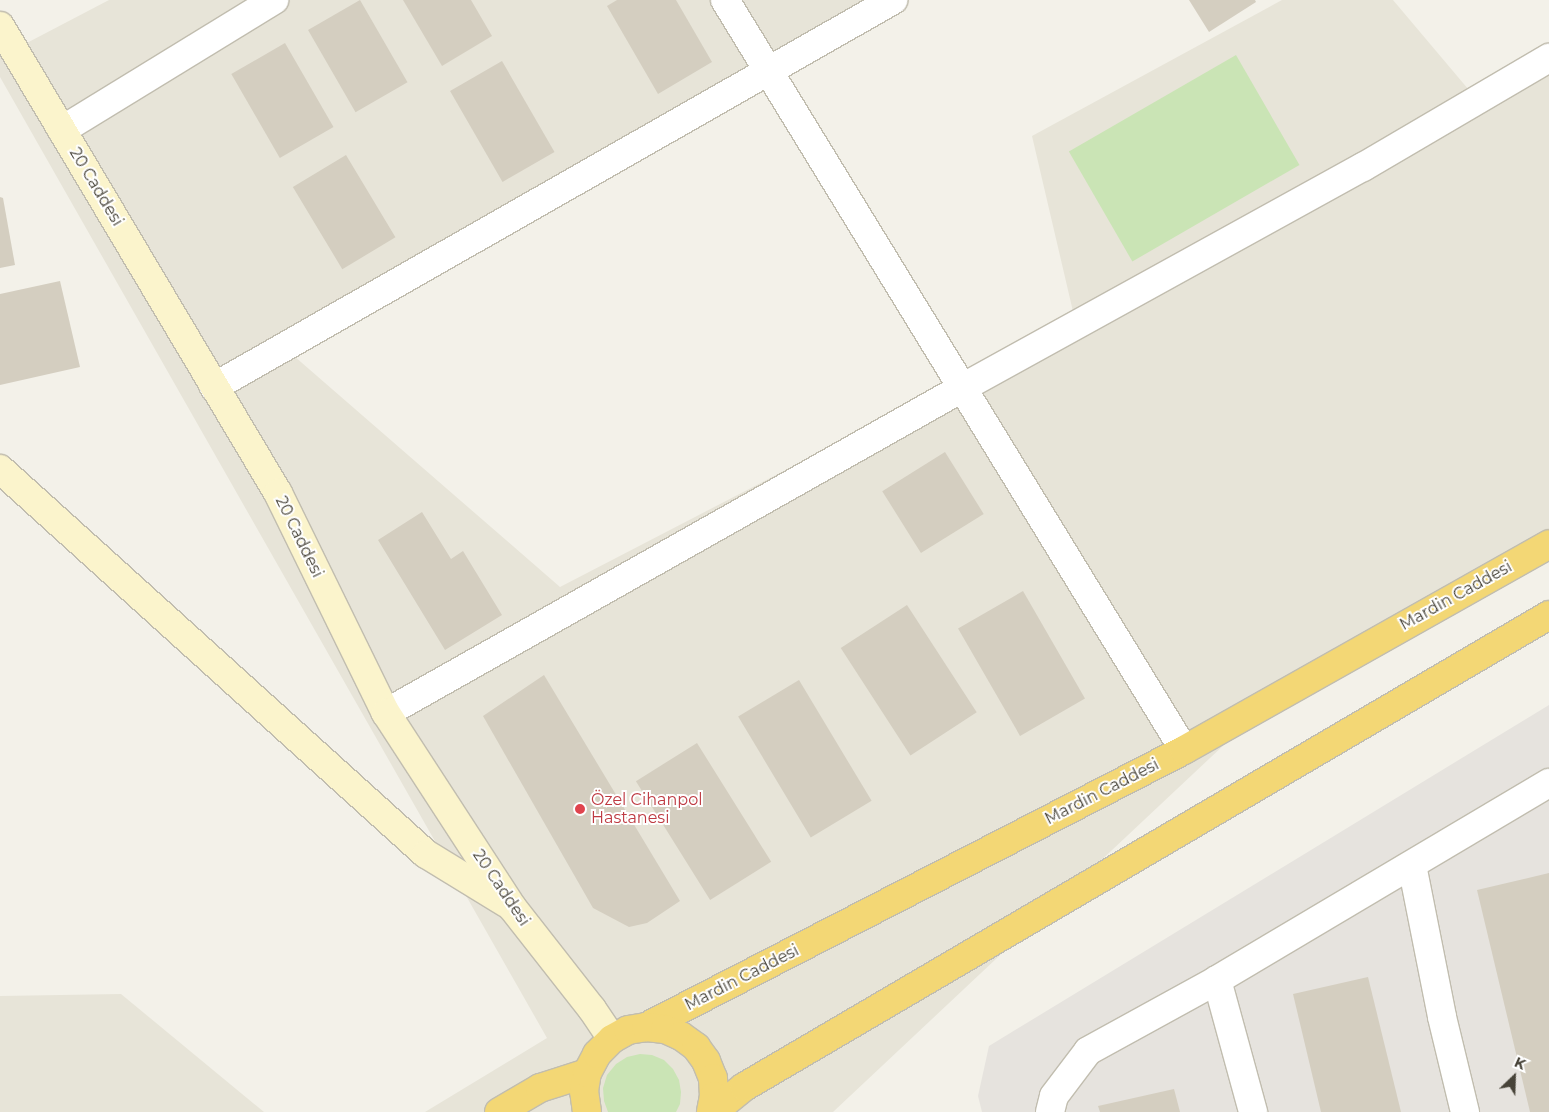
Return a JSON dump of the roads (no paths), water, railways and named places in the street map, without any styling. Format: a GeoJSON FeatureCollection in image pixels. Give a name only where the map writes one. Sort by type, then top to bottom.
{"type":"FeatureCollection","features":[{"type":"Feature","properties":{"kind":"highway","name":"Mardin Caddesi"},"geometry":{"type":"LineString","coordinates":[[646,1027],[1184,750],[1549,544]]}},
{"type":"Feature","properties":{"kind":"highway","name":"Mardin Caddesi"},"geometry":{"type":"LineString","coordinates":[[712,1112],[744,1087],[1549,615]]}},
{"type":"Feature","properties":{"kind":"highway","name":"Mardin Caddesi"},"geometry":{"type":"LineString","coordinates":[[587,1112],[584,1092],[587,1073],[596,1054],[612,1039],[628,1030],[646,1027],[664,1029],[681,1036],[696,1047],[706,1061],[713,1078],[714,1096],[712,1112]]}},
{"type":"Feature","properties":{"kind":"highway"},"geometry":{"type":"LineString","coordinates":[[499,1112],[540,1088],[587,1073]]}},
{"type":"Feature","properties":{"kind":"street"},"geometry":{"type":"LineString","coordinates":[[62,130],[274,0]]}},
{"type":"Feature","properties":{"kind":"street"},"geometry":{"type":"LineString","coordinates":[[725,0],[1184,750]]}},
{"type":"Feature","properties":{"kind":"street"},"geometry":{"type":"LineString","coordinates":[[214,387],[894,0]]}},
{"type":"Feature","properties":{"kind":"street","name":"20 Caddesi"},"geometry":{"type":"LineString","coordinates":[[0,26],[8,58],[62,130],[278,493],[386,713],[512,906],[592,1009],[612,1039]]}},
{"type":"Feature","properties":{"kind":"street"},"geometry":{"type":"LineString","coordinates":[[386,713],[962,388],[1363,166],[1549,58]]}},
{"type":"Feature","properties":{"kind":"street"},"geometry":{"type":"LineString","coordinates":[[0,468],[426,854],[512,906]]}},
{"type":"Feature","properties":{"kind":"street"},"geometry":{"type":"LineString","coordinates":[[1050,1112],[1054,1096],[1088,1051],[1217,980],[1549,784]]}},
{"type":"Feature","properties":{"kind":"street"},"geometry":{"type":"LineString","coordinates":[[1412,865],[1442,1017],[1465,1112]]}},
{"type":"Feature","properties":{"kind":"street"},"geometry":{"type":"LineString","coordinates":[[1217,980],[1253,1112]]}},
{"type":"Feature","properties":{"kind":"place","name":"Özel Cihanpol Hastanesi"},"geometry":{"type":"Point","coordinates":[580,809]}}]}
